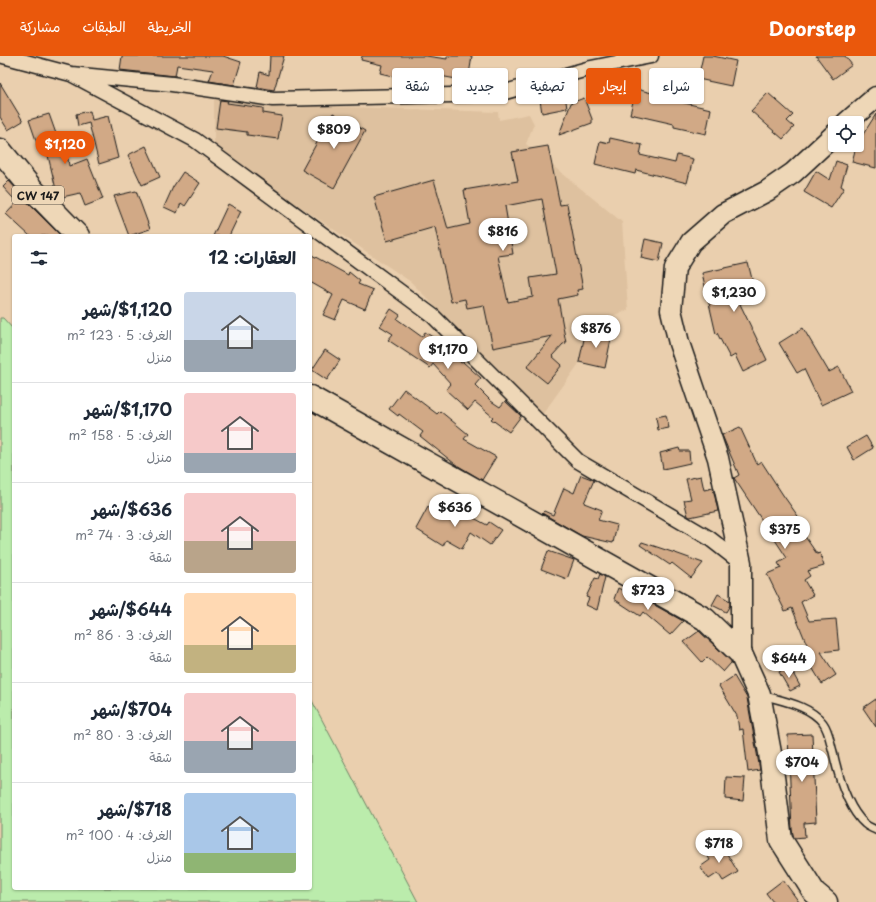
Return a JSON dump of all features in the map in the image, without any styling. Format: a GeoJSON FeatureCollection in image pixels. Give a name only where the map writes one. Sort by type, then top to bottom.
{"type":"FeatureCollection","features":[{"type":"Feature","properties":{"kind":"main road","name":"CW 147"},"geometry":{"type":"LineString","coordinates":[[0,150],[33,190],[76,234]]}},
{"type":"Feature","properties":{"kind":"main road"},"geometry":{"type":"LineString","coordinates":[[312,398],[705,619],[741,654],[759,694],[770,753],[781,840],[814,892],[826,902]]}},
{"type":"Feature","properties":{"kind":"street"},"geometry":{"type":"LineString","coordinates":[[3,56],[71,74],[172,84],[273,99],[498,94],[590,68],[651,56]]}},
{"type":"Feature","properties":{"kind":"street"},"geometry":{"type":"LineString","coordinates":[[71,74],[195,140],[433,316],[578,461],[709,538],[741,563]]}},
{"type":"Feature","properties":{"kind":"street"},"geometry":{"type":"LineString","coordinates":[[854,116],[876,97]]}},
{"type":"Feature","properties":{"kind":"street"},"geometry":{"type":"LineString","coordinates":[[741,654],[741,563],[718,458],[679,343],[671,310],[675,268],[691,242],[723,214],[767,191],[793,173],[828,140]]}},
{"type":"Feature","properties":{"kind":"lane"},"geometry":{"type":"LineString","coordinates":[[759,694],[794,704],[813,714],[823,722],[828,730],[837,767],[852,809],[866,825],[876,830]]}},
{"type":"Feature","properties":{"kind":"shaded area"},"geometry":{"type":"Polygon","coordinates":[[[214,99],[294,108],[317,106],[498,112],[499,120],[529,114],[534,124],[526,144],[622,222],[628,310],[595,322],[578,365],[542,415],[411,282],[214,148],[214,99]]]}},
{"type":"Feature","properties":{"kind":"green space"},"geometry":{"type":"Polygon","coordinates":[[[0,318],[3,318],[12,328],[12,890],[312,890],[312,701],[418,902],[0,902],[0,318]]]}},
{"type":"Feature","properties":{"kind":"building"},"geometry":{"type":"Polygon","coordinates":[[[122,56],[223,56],[241,62],[234,85],[209,81],[213,70],[177,65],[175,76],[120,70],[122,56]]]}},
{"type":"Feature","properties":{"kind":"building"},"geometry":{"type":"Polygon","coordinates":[[[270,56],[284,56],[274,90],[257,87],[260,72],[269,75],[270,56]]]}},
{"type":"Feature","properties":{"kind":"building"},"geometry":{"type":"Polygon","coordinates":[[[362,56],[426,56],[447,59],[447,56],[472,56],[470,68],[452,68],[452,78],[444,77],[444,68],[392,68],[392,76],[380,73],[382,65],[361,60],[362,56]]]}},
{"type":"Feature","properties":{"kind":"building"},"geometry":{"type":"Polygon","coordinates":[[[703,56],[713,56],[736,61],[731,86],[704,80],[704,68],[700,68],[703,56]]]}},
{"type":"Feature","properties":{"kind":"building"},"geometry":{"type":"Polygon","coordinates":[[[816,56],[845,56],[852,65],[833,79],[816,56]]]}},
{"type":"Feature","properties":{"kind":"building"},"geometry":{"type":"Polygon","coordinates":[[[0,83],[23,121],[8,130],[0,117],[0,83]]]}},
{"type":"Feature","properties":{"kind":"building"},"geometry":{"type":"Polygon","coordinates":[[[641,90],[649,92],[649,104],[689,104],[711,109],[706,134],[674,127],[674,124],[630,114],[632,104],[641,104],[641,90]]]}},
{"type":"Feature","properties":{"kind":"building"},"geometry":{"type":"Polygon","coordinates":[[[768,93],[793,115],[787,121],[794,127],[783,139],[751,111],[768,93]]]}},
{"type":"Feature","properties":{"kind":"building"},"geometry":{"type":"Polygon","coordinates":[[[584,98],[592,119],[592,123],[559,135],[571,104],[578,104],[578,100],[584,98]]]}},
{"type":"Feature","properties":{"kind":"building"},"geometry":{"type":"Polygon","coordinates":[[[220,100],[228,101],[227,103],[263,108],[263,113],[282,116],[278,139],[247,135],[247,132],[216,128],[220,100]]]}},
{"type":"Feature","properties":{"kind":"building"},"geometry":{"type":"Polygon","coordinates":[[[541,104],[566,104],[567,108],[542,113],[541,104]]]}},
{"type":"Feature","properties":{"kind":"building"},"geometry":{"type":"Polygon","coordinates":[[[90,111],[92,120],[108,116],[118,158],[99,164],[89,123],[78,126],[76,114],[90,111]]]}},
{"type":"Feature","properties":{"kind":"building"},"geometry":{"type":"Polygon","coordinates":[[[333,113],[365,131],[334,188],[302,170],[333,113]]]}},
{"type":"Feature","properties":{"kind":"building"},"geometry":{"type":"Polygon","coordinates":[[[49,114],[65,159],[68,159],[69,166],[87,159],[103,199],[85,206],[80,193],[58,198],[46,147],[39,149],[29,120],[49,114]]]}},
{"type":"Feature","properties":{"kind":"building"},"geometry":{"type":"Polygon","coordinates":[[[876,114],[876,168],[852,162],[855,152],[864,152],[864,133],[876,114]]]}},
{"type":"Feature","properties":{"kind":"building"},"geometry":{"type":"Polygon","coordinates":[[[610,138],[642,145],[640,155],[675,163],[677,155],[693,159],[687,183],[636,170],[635,174],[595,164],[600,141],[609,143],[610,138]]]}},
{"type":"Feature","properties":{"kind":"building"},"geometry":{"type":"Polygon","coordinates":[[[146,146],[160,177],[142,185],[128,155],[146,146]]]}},
{"type":"Feature","properties":{"kind":"building"},"geometry":{"type":"Polygon","coordinates":[[[548,146],[560,205],[567,204],[583,289],[577,290],[578,295],[558,299],[566,343],[563,344],[552,356],[562,365],[547,383],[527,367],[552,336],[493,348],[484,305],[467,308],[465,299],[451,302],[435,227],[387,241],[374,197],[434,180],[448,229],[470,224],[464,190],[518,181],[512,152],[548,146]],[[542,199],[505,206],[513,254],[498,256],[508,302],[533,297],[530,278],[556,274],[542,199]]]}},
{"type":"Feature","properties":{"kind":"building"},"geometry":{"type":"Polygon","coordinates":[[[836,161],[847,165],[841,186],[844,188],[831,208],[804,192],[816,171],[830,180],[836,161]]]}},
{"type":"Feature","properties":{"kind":"building"},"geometry":{"type":"Polygon","coordinates":[[[183,172],[200,183],[185,206],[181,203],[177,213],[164,207],[173,187],[183,172]]]}},
{"type":"Feature","properties":{"kind":"building"},"geometry":{"type":"Polygon","coordinates":[[[9,181],[19,192],[13,198],[3,187],[9,181]]]}},
{"type":"Feature","properties":{"kind":"building"},"geometry":{"type":"Polygon","coordinates":[[[136,191],[150,229],[135,234],[128,234],[114,196],[136,191]]]}},
{"type":"Feature","properties":{"kind":"building"},"geometry":{"type":"Polygon","coordinates":[[[22,197],[59,234],[28,234],[6,214],[22,197]]]}},
{"type":"Feature","properties":{"kind":"building"},"geometry":{"type":"Polygon","coordinates":[[[228,204],[241,211],[230,234],[214,234],[228,204]]]}},
{"type":"Feature","properties":{"kind":"building"},"geometry":{"type":"Polygon","coordinates":[[[645,239],[663,243],[659,262],[641,258],[645,239]]]}},
{"type":"Feature","properties":{"kind":"building"},"geometry":{"type":"Polygon","coordinates":[[[312,255],[348,275],[349,272],[360,281],[358,284],[373,290],[365,309],[344,300],[335,320],[323,315],[333,295],[312,283],[312,255]]]}},
{"type":"Feature","properties":{"kind":"building"},"geometry":{"type":"Polygon","coordinates":[[[748,263],[756,295],[740,304],[767,360],[743,372],[735,355],[730,358],[717,333],[716,334],[702,273],[748,263]]]}},
{"type":"Feature","properties":{"kind":"building"},"geometry":{"type":"Polygon","coordinates":[[[391,309],[400,315],[397,319],[422,337],[425,332],[443,344],[461,363],[463,362],[481,378],[475,385],[491,401],[500,407],[505,401],[521,416],[509,432],[491,419],[493,417],[475,402],[468,410],[446,390],[451,384],[433,364],[430,368],[388,340],[393,334],[380,326],[391,309]]]}},
{"type":"Feature","properties":{"kind":"building"},"geometry":{"type":"Polygon","coordinates":[[[803,328],[829,372],[839,367],[851,391],[821,405],[804,369],[797,373],[779,343],[803,328]]]}},
{"type":"Feature","properties":{"kind":"building"},"geometry":{"type":"Polygon","coordinates":[[[586,330],[612,334],[605,368],[579,362],[586,330]]]}},
{"type":"Feature","properties":{"kind":"building"},"geometry":{"type":"Polygon","coordinates":[[[325,350],[340,360],[327,380],[312,370],[325,350]]]}},
{"type":"Feature","properties":{"kind":"building"},"geometry":{"type":"Polygon","coordinates":[[[404,389],[437,414],[440,411],[468,434],[464,439],[496,457],[482,480],[455,464],[420,436],[423,432],[399,414],[398,416],[389,409],[404,389]]]}},
{"type":"Feature","properties":{"kind":"building"},"geometry":{"type":"Polygon","coordinates":[[[666,415],[669,428],[658,430],[656,417],[666,415]]]}},
{"type":"Feature","properties":{"kind":"building"},"geometry":{"type":"Polygon","coordinates":[[[740,427],[757,464],[761,461],[800,519],[795,522],[817,554],[820,553],[824,566],[807,571],[810,576],[804,580],[813,595],[801,602],[809,621],[836,619],[839,650],[821,652],[836,675],[822,684],[810,664],[814,662],[792,608],[785,611],[767,574],[781,568],[778,563],[787,558],[734,478],[739,475],[722,435],[740,427]]]}},
{"type":"Feature","properties":{"kind":"building"},"geometry":{"type":"Polygon","coordinates":[[[866,436],[873,448],[854,460],[847,447],[866,436]]]}},
{"type":"Feature","properties":{"kind":"building"},"geometry":{"type":"Polygon","coordinates":[[[679,448],[680,451],[689,451],[690,463],[663,469],[660,453],[679,448]]]}},
{"type":"Feature","properties":{"kind":"building"},"geometry":{"type":"Polygon","coordinates":[[[581,475],[594,480],[584,503],[602,510],[598,520],[617,525],[613,543],[582,536],[542,513],[544,511],[553,515],[564,488],[574,493],[581,475]]]}},
{"type":"Feature","properties":{"kind":"building"},"geometry":{"type":"Polygon","coordinates":[[[701,476],[704,490],[713,488],[718,511],[690,517],[688,516],[684,500],[691,499],[686,479],[701,476]]]}},
{"type":"Feature","properties":{"kind":"building"},"geometry":{"type":"Polygon","coordinates":[[[428,507],[452,521],[459,510],[487,525],[489,522],[501,530],[490,545],[471,532],[462,549],[446,540],[443,546],[416,529],[428,507]]]}},
{"type":"Feature","properties":{"kind":"building"},"geometry":{"type":"Polygon","coordinates":[[[642,542],[703,563],[691,578],[672,563],[670,565],[640,545],[642,542]]]}},
{"type":"Feature","properties":{"kind":"building"},"geometry":{"type":"Polygon","coordinates":[[[548,551],[574,560],[567,579],[541,569],[548,551]]]}},
{"type":"Feature","properties":{"kind":"building"},"geometry":{"type":"Polygon","coordinates":[[[600,574],[605,577],[597,610],[586,605],[589,598],[586,597],[595,578],[598,579],[600,574]]]}},
{"type":"Feature","properties":{"kind":"building"},"geometry":{"type":"Polygon","coordinates":[[[618,588],[632,595],[633,593],[683,621],[670,635],[643,612],[640,616],[614,599],[618,588]]]}},
{"type":"Feature","properties":{"kind":"building"},"geometry":{"type":"Polygon","coordinates":[[[718,594],[730,601],[730,605],[726,612],[712,605],[718,594]]]}},
{"type":"Feature","properties":{"kind":"building"},"geometry":{"type":"Polygon","coordinates":[[[699,631],[731,661],[723,672],[707,657],[702,662],[684,642],[699,631]]]}},
{"type":"Feature","properties":{"kind":"building"},"geometry":{"type":"Polygon","coordinates":[[[789,666],[800,686],[790,691],[779,672],[789,666]]]}},
{"type":"Feature","properties":{"kind":"building"},"geometry":{"type":"Polygon","coordinates":[[[734,676],[747,698],[760,770],[748,772],[743,729],[739,730],[737,716],[719,686],[734,676]]]}},
{"type":"Feature","properties":{"kind":"building"},"geometry":{"type":"Polygon","coordinates":[[[876,699],[876,727],[863,708],[876,699]]]}},
{"type":"Feature","properties":{"kind":"building"},"geometry":{"type":"Polygon","coordinates":[[[812,734],[816,822],[804,823],[805,837],[794,838],[792,830],[788,735],[812,734]]]}},
{"type":"Feature","properties":{"kind":"building"},"geometry":{"type":"Polygon","coordinates":[[[726,777],[745,778],[743,801],[725,799],[726,777]]]}},
{"type":"Feature","properties":{"kind":"building"},"geometry":{"type":"Polygon","coordinates":[[[721,844],[738,872],[723,881],[718,873],[709,879],[700,867],[710,860],[706,853],[721,844]]]}},
{"type":"Feature","properties":{"kind":"building"},"geometry":{"type":"Polygon","coordinates":[[[783,880],[799,902],[773,902],[766,893],[783,880]]]}}]}
